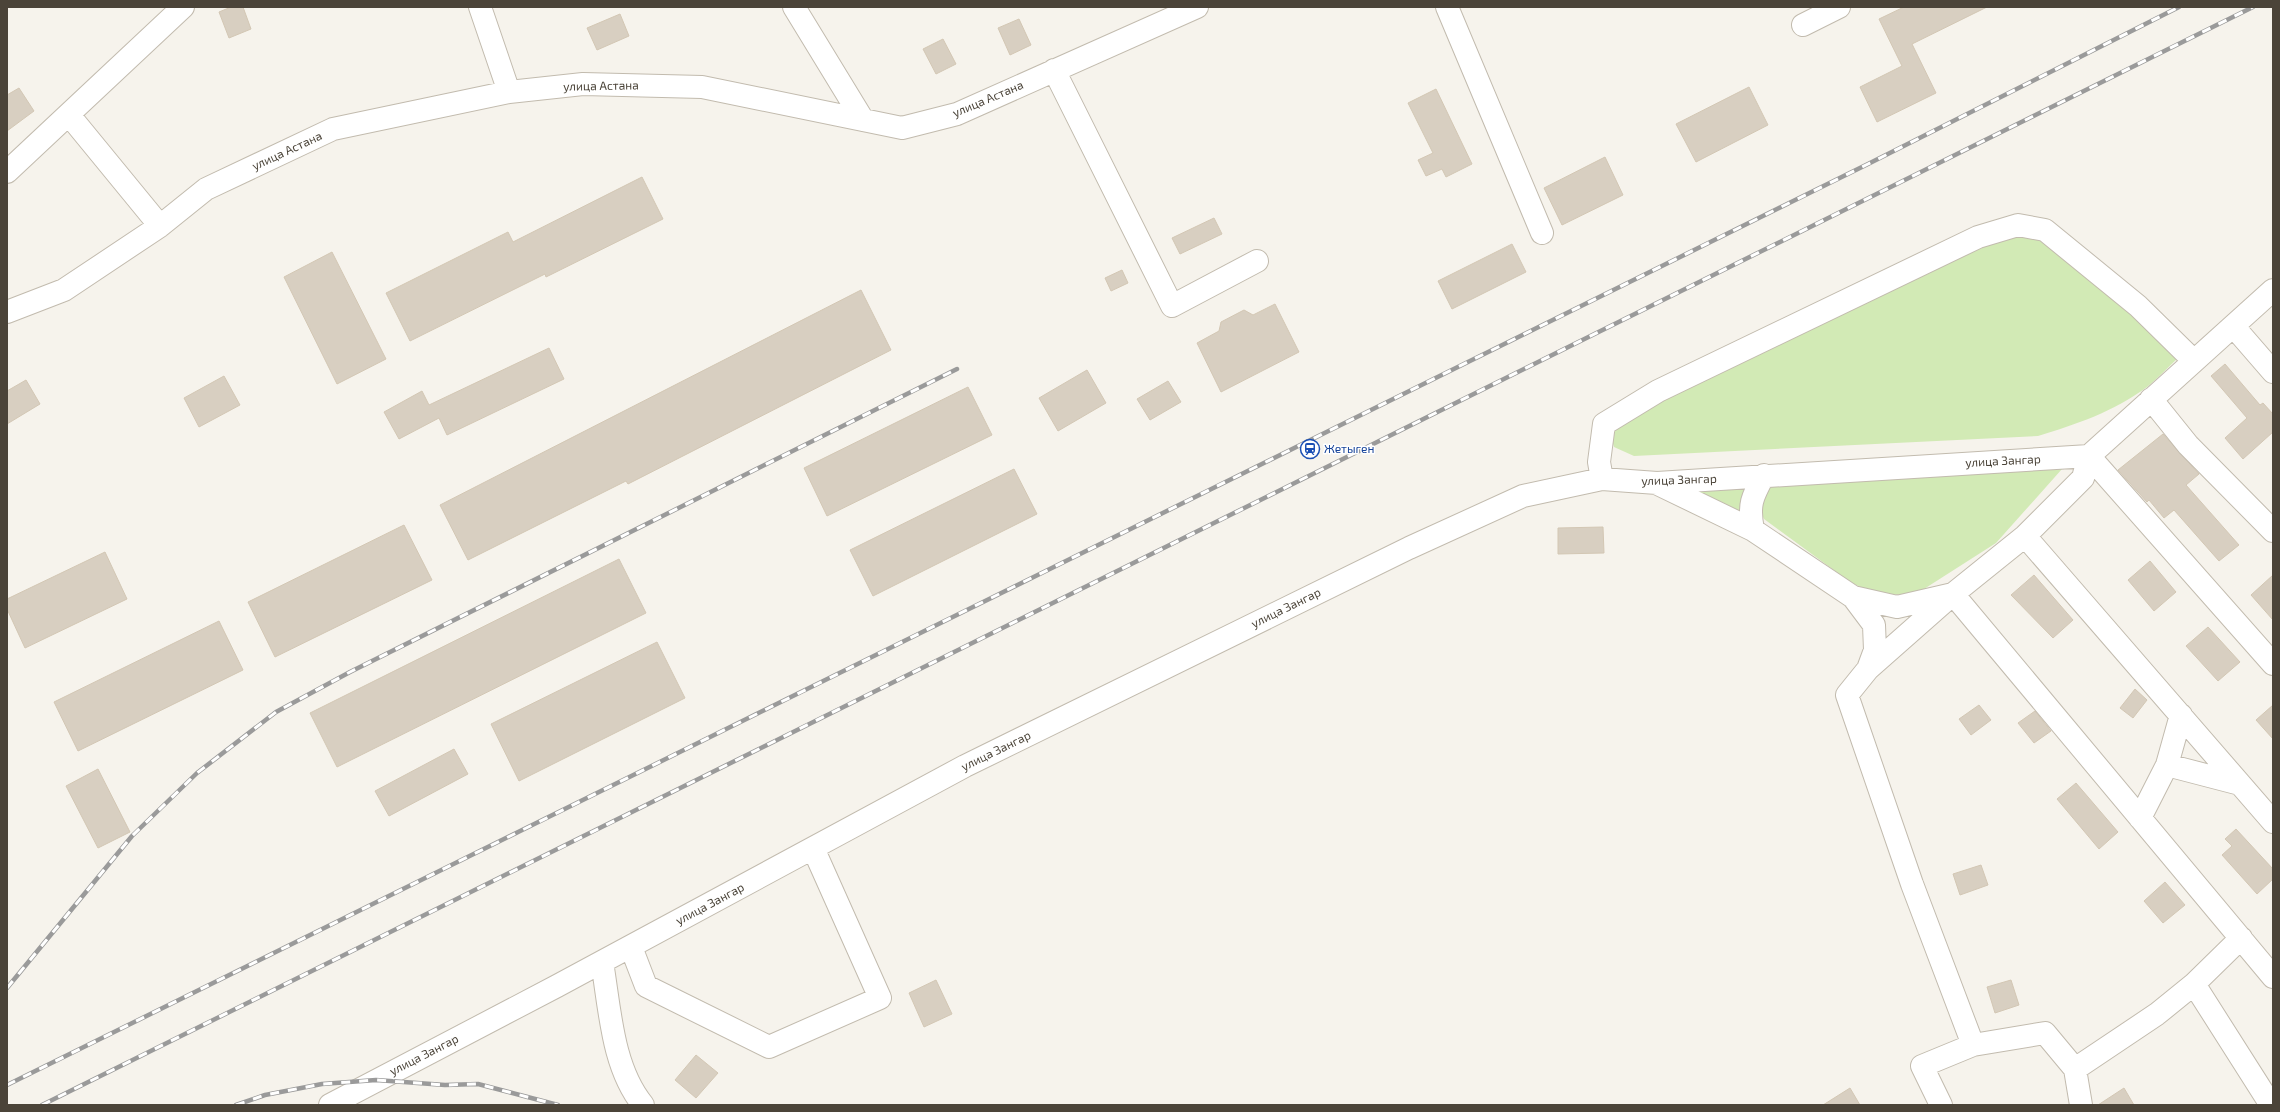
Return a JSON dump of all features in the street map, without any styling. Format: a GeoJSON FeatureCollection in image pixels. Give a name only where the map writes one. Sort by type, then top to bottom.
{"type":"FeatureCollection","features":[{"type":"Feature","properties":{"kind":"street"},"geometry":{"type":"LineString","coordinates":[[7,172],[183,7]]}},
{"type":"Feature","properties":{"kind":"street"},"geometry":{"type":"LineString","coordinates":[[480,7],[509,92]]}},
{"type":"Feature","properties":{"kind":"street"},"geometry":{"type":"LineString","coordinates":[[794,7],[863,120]]}},
{"type":"Feature","properties":{"kind":"street","name":"улица Астана"},"geometry":{"type":"LineString","coordinates":[[7,312],[64,290],[160,226],[206,189],[333,129],[509,92],[583,84],[702,87],[902,128],[957,114],[1197,7]]}},
{"type":"Feature","properties":{"kind":"street"},"geometry":{"type":"LineString","coordinates":[[1447,7],[1542,233]]}},
{"type":"Feature","properties":{"kind":"street"},"geometry":{"type":"LineString","coordinates":[[1803,25],[1839,7]]}},
{"type":"Feature","properties":{"kind":"street"},"geometry":{"type":"LineString","coordinates":[[1054,70],[1172,306],[1257,261]]}},
{"type":"Feature","properties":{"kind":"street"},"geometry":{"type":"LineString","coordinates":[[68,115],[160,226]]}},
{"type":"Feature","properties":{"kind":"street"},"geometry":{"type":"LineString","coordinates":[[1602,479],[1598,462],[1604,424],[1640,402],[1665,388],[1978,237],[2018,225],[2045,230],[2138,306],[2194,361]]}},
{"type":"Feature","properties":{"kind":"street"},"geometry":{"type":"LineString","coordinates":[[1973,1045],[1912,884],[1847,695],[1868,669],[1953,594],[2025,536],[2083,478],[2089,456],[2151,399],[2234,327],[2273,290]]}},
{"type":"Feature","properties":{"kind":"street"},"geometry":{"type":"LineString","coordinates":[[2234,327],[2273,372]]}},
{"type":"Feature","properties":{"kind":"street"},"geometry":{"type":"LineString","coordinates":[[2151,399],[2188,445],[2273,531]]}},
{"type":"Feature","properties":{"kind":"street"},"geometry":{"type":"LineString","coordinates":[[2089,456],[2273,664]]}},
{"type":"Feature","properties":{"kind":"street","name":"улица Зангар"},"geometry":{"type":"LineString","coordinates":[[330,1105],[631,947],[965,766],[1409,548],[1523,496],[1602,479],[1657,483],[1764,475],[2089,456]]}},
{"type":"Feature","properties":{"kind":"street"},"geometry":{"type":"LineString","coordinates":[[1754,530],[1750,512],[1751,498],[1764,475]]}},
{"type":"Feature","properties":{"kind":"street"},"geometry":{"type":"LineString","coordinates":[[1657,483],[1754,530],[1853,598],[1874,625],[1875,650],[1868,669]]}},
{"type":"Feature","properties":{"kind":"street"},"geometry":{"type":"LineString","coordinates":[[2025,536],[2273,822]]}},
{"type":"Feature","properties":{"kind":"street"},"geometry":{"type":"LineString","coordinates":[[1853,598],[1898,607],[1953,594]]}},
{"type":"Feature","properties":{"kind":"street"},"geometry":{"type":"LineString","coordinates":[[1953,594],[2273,977]]}},
{"type":"Feature","properties":{"kind":"street"},"geometry":{"type":"LineString","coordinates":[[2140,818],[2167,765],[2181,715]]}},
{"type":"Feature","properties":{"kind":"street"},"geometry":{"type":"LineString","coordinates":[[2167,765],[2240,784]]}},
{"type":"Feature","properties":{"kind":"street"},"geometry":{"type":"LineString","coordinates":[[631,947],[646,986],[769,1047],[880,998],[813,848]]}},
{"type":"Feature","properties":{"kind":"street"},"geometry":{"type":"LineString","coordinates":[[2075,1069],[2157,1014],[2194,984],[2240,938]]}},
{"type":"Feature","properties":{"kind":"street"},"geometry":{"type":"LineString","coordinates":[[602,962],[619,1057],[625,1077],[643,1105]]}},
{"type":"Feature","properties":{"kind":"street"},"geometry":{"type":"LineString","coordinates":[[2194,984],[2271,1105]]}},
{"type":"Feature","properties":{"kind":"street"},"geometry":{"type":"LineString","coordinates":[[1941,1105],[1922,1066],[1973,1045],[2044,1033],[2075,1069],[2081,1105]]}},
{"type":"Feature","properties":{"kind":"green space"},"geometry":{"type":"Polygon","coordinates":[[[2018,231],[2044,236],[2179,357],[2147,387],[2121,404],[2081,422],[2038,436],[1634,456],[1614,447],[1610,434],[1614,425],[1978,244],[2018,231]]]}},
{"type":"Feature","properties":{"kind":"green space"},"geometry":{"type":"Polygon","coordinates":[[[2062,469],[1996,543],[1924,589],[1901,595],[1873,593],[1850,582],[1764,519],[1760,511],[1769,489],[1780,480],[2062,469]]]}},
{"type":"Feature","properties":{"kind":"green space"},"geometry":{"type":"Polygon","coordinates":[[[1756,481],[1746,518],[1686,490],[1756,481]]]}},
{"type":"Feature","properties":{"kind":"building"},"geometry":{"type":"Polygon","coordinates":[[[231,7],[243,7],[251,29],[229,38],[219,12],[231,7]]]}},
{"type":"Feature","properties":{"kind":"building"},"geometry":{"type":"Polygon","coordinates":[[[1904,7],[1987,7],[1912,44],[1936,93],[1877,122],[1860,87],[1902,66],[1879,19],[1904,7]]]}},
{"type":"Feature","properties":{"kind":"building"},"geometry":{"type":"Polygon","coordinates":[[[620,14],[629,36],[597,50],[587,28],[620,14]]]}},
{"type":"Feature","properties":{"kind":"building"},"geometry":{"type":"Polygon","coordinates":[[[1019,19],[1031,45],[1010,55],[998,28],[1019,19]]]}},
{"type":"Feature","properties":{"kind":"building"},"geometry":{"type":"Polygon","coordinates":[[[943,39],[956,64],[936,74],[923,49],[943,39]]]}},
{"type":"Feature","properties":{"kind":"building"},"geometry":{"type":"Polygon","coordinates":[[[1749,87],[1768,125],[1696,162],[1676,124],[1749,87]]]}},
{"type":"Feature","properties":{"kind":"building"},"geometry":{"type":"Polygon","coordinates":[[[19,88],[34,111],[7,131],[7,95],[19,88]]]}},
{"type":"Feature","properties":{"kind":"building"},"geometry":{"type":"Polygon","coordinates":[[[1436,89],[1472,164],[1446,177],[1442,169],[1426,176],[1418,160],[1433,153],[1408,103],[1436,89]]]}},
{"type":"Feature","properties":{"kind":"building"},"geometry":{"type":"Polygon","coordinates":[[[1605,157],[1623,195],[1562,225],[1544,188],[1605,157]]]}},
{"type":"Feature","properties":{"kind":"building"},"geometry":{"type":"Polygon","coordinates":[[[642,177],[663,219],[546,277],[545,274],[410,341],[386,293],[508,232],[513,242],[642,177]]]}},
{"type":"Feature","properties":{"kind":"building"},"geometry":{"type":"Polygon","coordinates":[[[1214,218],[1222,234],[1180,254],[1172,238],[1214,218]]]}},
{"type":"Feature","properties":{"kind":"building"},"geometry":{"type":"Polygon","coordinates":[[[1512,244],[1526,272],[1452,309],[1438,281],[1512,244]]]}},
{"type":"Feature","properties":{"kind":"building"},"geometry":{"type":"Polygon","coordinates":[[[332,252],[386,359],[337,384],[284,277],[332,252]]]}},
{"type":"Feature","properties":{"kind":"building"},"geometry":{"type":"Polygon","coordinates":[[[1122,270],[1128,283],[1111,291],[1105,278],[1122,270]]]}},
{"type":"Feature","properties":{"kind":"building"},"geometry":{"type":"Polygon","coordinates":[[[861,290],[891,350],[628,484],[626,481],[468,560],[440,505],[861,290]]]}},
{"type":"Feature","properties":{"kind":"building"},"geometry":{"type":"Polygon","coordinates":[[[1275,304],[1299,352],[1221,392],[1197,343],[1219,331],[1221,322],[1244,310],[1253,315],[1275,304]]]}},
{"type":"Feature","properties":{"kind":"building"},"geometry":{"type":"Polygon","coordinates":[[[549,348],[564,379],[447,435],[439,418],[399,439],[384,412],[422,391],[429,405],[549,348]]]}},
{"type":"Feature","properties":{"kind":"building"},"geometry":{"type":"Polygon","coordinates":[[[2225,364],[2260,405],[2263,403],[2273,414],[2273,432],[2243,459],[2225,438],[2247,418],[2211,376],[2225,364]]]}},
{"type":"Feature","properties":{"kind":"building"},"geometry":{"type":"Polygon","coordinates":[[[1087,370],[1106,403],[1058,431],[1039,398],[1087,370]]]}},
{"type":"Feature","properties":{"kind":"building"},"geometry":{"type":"Polygon","coordinates":[[[224,376],[240,405],[199,427],[184,398],[224,376]]]}},
{"type":"Feature","properties":{"kind":"building"},"geometry":{"type":"Polygon","coordinates":[[[26,380],[40,404],[7,424],[7,391],[26,380]]]}},
{"type":"Feature","properties":{"kind":"building"},"geometry":{"type":"Polygon","coordinates":[[[1168,381],[1181,402],[1150,420],[1137,399],[1168,381]]]}},
{"type":"Feature","properties":{"kind":"building"},"geometry":{"type":"Polygon","coordinates":[[[968,387],[992,435],[827,516],[804,468],[968,387]]]}},
{"type":"Feature","properties":{"kind":"building"},"geometry":{"type":"Polygon","coordinates":[[[2163,434],[2199,474],[2186,485],[2239,545],[2219,561],[2174,510],[2164,518],[2149,500],[2147,502],[2118,470],[2163,434]]]}},
{"type":"Feature","properties":{"kind":"building"},"geometry":{"type":"Polygon","coordinates":[[[1014,469],[1037,514],[873,596],[850,550],[1014,469]]]}},
{"type":"Feature","properties":{"kind":"building"},"geometry":{"type":"Polygon","coordinates":[[[404,525],[432,580],[275,657],[248,602],[404,525]]]}},
{"type":"Feature","properties":{"kind":"building"},"geometry":{"type":"Polygon","coordinates":[[[1603,527],[1604,553],[1558,554],[1558,528],[1603,527]]]}},
{"type":"Feature","properties":{"kind":"building"},"geometry":{"type":"Polygon","coordinates":[[[105,552],[127,599],[25,648],[7,609],[7,599],[105,552]]]}},
{"type":"Feature","properties":{"kind":"building"},"geometry":{"type":"Polygon","coordinates":[[[619,559],[646,613],[337,767],[310,713],[619,559]]]}},
{"type":"Feature","properties":{"kind":"building"},"geometry":{"type":"Polygon","coordinates":[[[2150,561],[2176,592],[2154,611],[2128,580],[2150,561]]]}},
{"type":"Feature","properties":{"kind":"building"},"geometry":{"type":"Polygon","coordinates":[[[2034,575],[2073,620],[2053,638],[2011,595],[2034,575]]]}},
{"type":"Feature","properties":{"kind":"building"},"geometry":{"type":"Polygon","coordinates":[[[2273,575],[2273,620],[2251,595],[2273,575]]]}},
{"type":"Feature","properties":{"kind":"building"},"geometry":{"type":"Polygon","coordinates":[[[219,621],[243,670],[78,751],[54,702],[219,621]]]}},
{"type":"Feature","properties":{"kind":"building"},"geometry":{"type":"Polygon","coordinates":[[[2208,627],[2240,662],[2218,681],[2186,646],[2208,627]]]}},
{"type":"Feature","properties":{"kind":"building"},"geometry":{"type":"Polygon","coordinates":[[[657,642],[685,698],[519,781],[491,724],[657,642]]]}},
{"type":"Feature","properties":{"kind":"building"},"geometry":{"type":"Polygon","coordinates":[[[2135,689],[2147,700],[2133,718],[2120,708],[2135,689]]]}},
{"type":"Feature","properties":{"kind":"building"},"geometry":{"type":"Polygon","coordinates":[[[1979,705],[1991,720],[1971,735],[1959,719],[1979,705]]]}},
{"type":"Feature","properties":{"kind":"building"},"geometry":{"type":"Polygon","coordinates":[[[2273,705],[2273,739],[2256,720],[2273,705]]]}},
{"type":"Feature","properties":{"kind":"building"},"geometry":{"type":"Polygon","coordinates":[[[2035,711],[2051,731],[2034,743],[2018,723],[2035,711]]]}},
{"type":"Feature","properties":{"kind":"building"},"geometry":{"type":"Polygon","coordinates":[[[454,749],[468,774],[389,816],[375,791],[454,749]]]}},
{"type":"Feature","properties":{"kind":"building"},"geometry":{"type":"Polygon","coordinates":[[[98,769],[130,832],[98,848],[66,786],[98,769]]]}},
{"type":"Feature","properties":{"kind":"building"},"geometry":{"type":"Polygon","coordinates":[[[2076,783],[2118,832],[2099,849],[2057,799],[2076,783]]]}},
{"type":"Feature","properties":{"kind":"building"},"geometry":{"type":"Polygon","coordinates":[[[2236,829],[2273,869],[2273,879],[2257,894],[2222,855],[2232,846],[2225,839],[2236,829]]]}},
{"type":"Feature","properties":{"kind":"building"},"geometry":{"type":"Polygon","coordinates":[[[1981,865],[1988,885],[1960,895],[1953,874],[1981,865]]]}},
{"type":"Feature","properties":{"kind":"building"},"geometry":{"type":"Polygon","coordinates":[[[2165,882],[2185,905],[2163,923],[2144,901],[2165,882]]]}},
{"type":"Feature","properties":{"kind":"building"},"geometry":{"type":"Polygon","coordinates":[[[936,980],[952,1014],[924,1027],[909,993],[936,980]]]}},
{"type":"Feature","properties":{"kind":"building"},"geometry":{"type":"Polygon","coordinates":[[[2011,980],[2019,1005],[1995,1013],[1987,987],[2011,980]]]}},
{"type":"Feature","properties":{"kind":"building"},"geometry":{"type":"Polygon","coordinates":[[[696,1055],[718,1073],[696,1098],[675,1080],[696,1055]]]}},
{"type":"Feature","properties":{"kind":"building"},"geometry":{"type":"Polygon","coordinates":[[[1850,1088],[1860,1105],[1823,1105],[1850,1088]]]}},
{"type":"Feature","properties":{"kind":"building"},"geometry":{"type":"Polygon","coordinates":[[[2124,1088],[2134,1105],[2098,1105],[2124,1088]]]}},
{"type":"Feature","properties":{"kind":"railway"},"geometry":{"type":"LineString","coordinates":[[7,1085],[1868,164],[2179,7]]}},
{"type":"Feature","properties":{"kind":"railway"},"geometry":{"type":"LineString","coordinates":[[42,1105],[2253,7]]}},
{"type":"Feature","properties":{"kind":"railway"},"geometry":{"type":"LineString","coordinates":[[7,988],[132,836],[197,773],[276,712],[350,672],[957,369]]}},
{"type":"Feature","properties":{"kind":"railway"},"geometry":{"type":"LineString","coordinates":[[236,1105],[265,1095],[322,1084],[376,1080],[445,1085],[478,1084],[558,1105]]}},
{"type":"Feature","properties":{"kind":"place","name":"Жетыген"},"geometry":{"type":"Point","coordinates":[1310,449]}}]}
